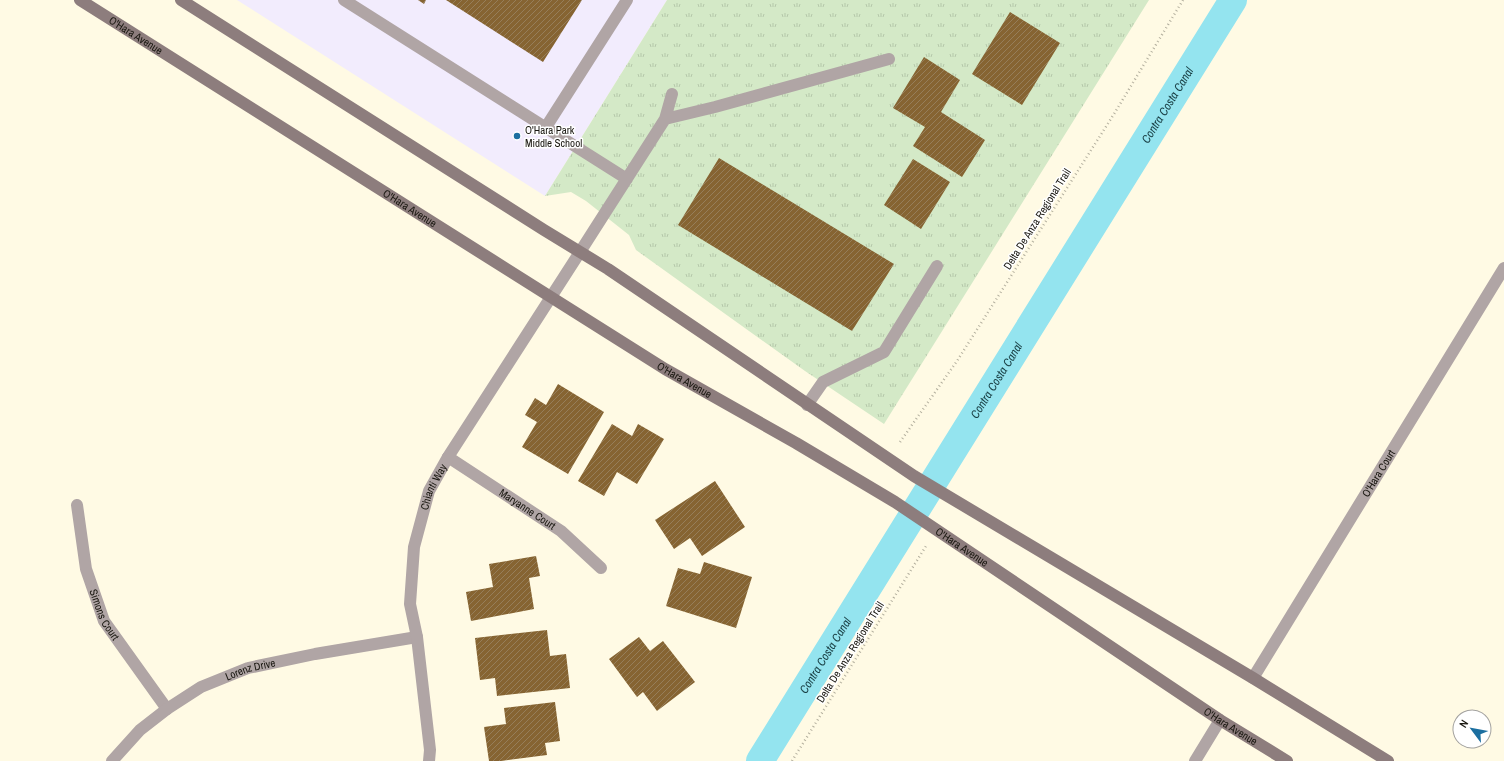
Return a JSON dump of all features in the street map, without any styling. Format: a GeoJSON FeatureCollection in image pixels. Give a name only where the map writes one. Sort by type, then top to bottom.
{"type":"FeatureCollection","features":[{"type":"Feature","properties":{"kind":"main road","name":"O'Hara Avenue"},"geometry":{"type":"LineString","coordinates":[[80,0],[550,298],[665,369],[796,442],[927,522],[1220,720],[1287,761]]}},
{"type":"Feature","properties":{"kind":"main road"},"geometry":{"type":"LineString","coordinates":[[181,0],[548,233],[608,268],[807,405],[944,495],[1253,678],[1388,761]]}},
{"type":"Feature","properties":{"kind":"street"},"geometry":{"type":"LineString","coordinates":[[344,0],[627,179]]}},
{"type":"Feature","properties":{"kind":"street"},"geometry":{"type":"LineString","coordinates":[[546,127],[627,0]]}},
{"type":"Feature","properties":{"kind":"street"},"geometry":{"type":"LineString","coordinates":[[665,119],[889,59]]}},
{"type":"Feature","properties":{"kind":"street","name":"Chianti Way"},"geometry":{"type":"LineString","coordinates":[[428,761],[430,750],[417,637],[410,604],[414,547],[430,491],[448,457],[665,119],[672,94]]}},
{"type":"Feature","properties":{"kind":"street"},"geometry":{"type":"LineString","coordinates":[[807,405],[823,382],[884,352],[937,266]]}},
{"type":"Feature","properties":{"kind":"street","name":"O'Hara Court"},"geometry":{"type":"LineString","coordinates":[[1253,678],[1504,268]]}},
{"type":"Feature","properties":{"kind":"street","name":"Maryanne Court"},"geometry":{"type":"LineString","coordinates":[[448,457],[561,531],[601,568]]}},
{"type":"Feature","properties":{"kind":"street","name":"Simons Court"},"geometry":{"type":"LineString","coordinates":[[76,505],[86,569],[104,621],[167,710]]}},
{"type":"Feature","properties":{"kind":"street","name":"Lorenz Drive"},"geometry":{"type":"LineString","coordinates":[[112,761],[140,730],[201,687],[248,668],[315,654],[417,637]]}},
{"type":"Feature","properties":{"kind":"street"},"geometry":{"type":"LineString","coordinates":[[1195,761],[1220,720]]}},
{"type":"Feature","properties":{"kind":"path","name":"Delta De Anza Regional Trail"},"geometry":{"type":"LineString","coordinates":[[899,443],[961,354],[1109,121],[1183,0]]}},
{"type":"Feature","properties":{"kind":"path","name":"Delta De Anza Regional Trail"},"geometry":{"type":"LineString","coordinates":[[792,761],[923,552]]}},
{"type":"Feature","properties":{"kind":"shaded area","name":"O'Hara Park Middle School"},"geometry":{"type":"Polygon","coordinates":[[[237,0],[667,0],[545,196],[237,0]]]}},
{"type":"Feature","properties":{"kind":"green space"},"geometry":{"type":"Polygon","coordinates":[[[667,0],[1149,0],[884,424],[805,371],[636,250],[629,235],[586,201],[571,192],[545,196],[667,0]]]}},
{"type":"Feature","properties":{"kind":"building"},"geometry":{"type":"Polygon","coordinates":[[[418,0],[426,0],[424,4],[418,0]]]}},
{"type":"Feature","properties":{"kind":"building"},"geometry":{"type":"Polygon","coordinates":[[[446,0],[582,0],[543,62],[446,0]]]}},
{"type":"Feature","properties":{"kind":"building"},"geometry":{"type":"Polygon","coordinates":[[[1010,12],[1060,43],[1022,105],[972,74],[1010,12]]]}},
{"type":"Feature","properties":{"kind":"building"},"geometry":{"type":"Polygon","coordinates":[[[924,57],[960,80],[941,112],[985,140],[962,177],[913,146],[925,127],[893,108],[924,57]]]}},
{"type":"Feature","properties":{"kind":"building"},"geometry":{"type":"Polygon","coordinates":[[[719,158],[894,264],[852,331],[678,225],[719,158]]]}},
{"type":"Feature","properties":{"kind":"building"},"geometry":{"type":"Polygon","coordinates":[[[913,159],[950,182],[921,229],[884,205],[913,159]]]}},
{"type":"Feature","properties":{"kind":"building"},"geometry":{"type":"Polygon","coordinates":[[[558,384],[604,412],[568,474],[522,447],[537,422],[525,415],[535,398],[546,405],[558,384]]]}},
{"type":"Feature","properties":{"kind":"building"},"geometry":{"type":"Polygon","coordinates":[[[612,424],[632,436],[638,424],[664,439],[637,484],[617,472],[604,496],[578,481],[612,424]]]}},
{"type":"Feature","properties":{"kind":"building"},"geometry":{"type":"Polygon","coordinates":[[[715,481],[745,527],[702,556],[690,538],[674,549],[655,520],[715,481]]]}},
{"type":"Feature","properties":{"kind":"building"},"geometry":{"type":"Polygon","coordinates":[[[536,556],[540,576],[529,578],[534,609],[471,621],[466,592],[493,587],[489,564],[536,556]]]}},
{"type":"Feature","properties":{"kind":"building"},"geometry":{"type":"Polygon","coordinates":[[[704,562],[752,577],[736,628],[666,606],[678,568],[700,574],[704,562]]]}},
{"type":"Feature","properties":{"kind":"building"},"geometry":{"type":"Polygon","coordinates":[[[547,630],[550,656],[566,654],[570,688],[497,696],[495,678],[480,680],[475,638],[547,630]]]}},
{"type":"Feature","properties":{"kind":"building"},"geometry":{"type":"Polygon","coordinates":[[[639,637],[650,651],[663,641],[695,682],[657,711],[643,692],[637,697],[609,659],[639,637]]]}},
{"type":"Feature","properties":{"kind":"building"},"geometry":{"type":"Polygon","coordinates":[[[555,702],[560,741],[545,743],[547,755],[501,761],[489,761],[484,727],[506,724],[504,708],[555,702]]]}},
{"type":"Feature","properties":{"kind":"waterway","name":"Contra Costa Canal"},"geometry":{"type":"LineString","coordinates":[[760,761],[1233,0]]}},
{"type":"Feature","properties":{"kind":"place","name":"O'Hara Park Middle School"},"geometry":{"type":"Point","coordinates":[517,136]}}]}
